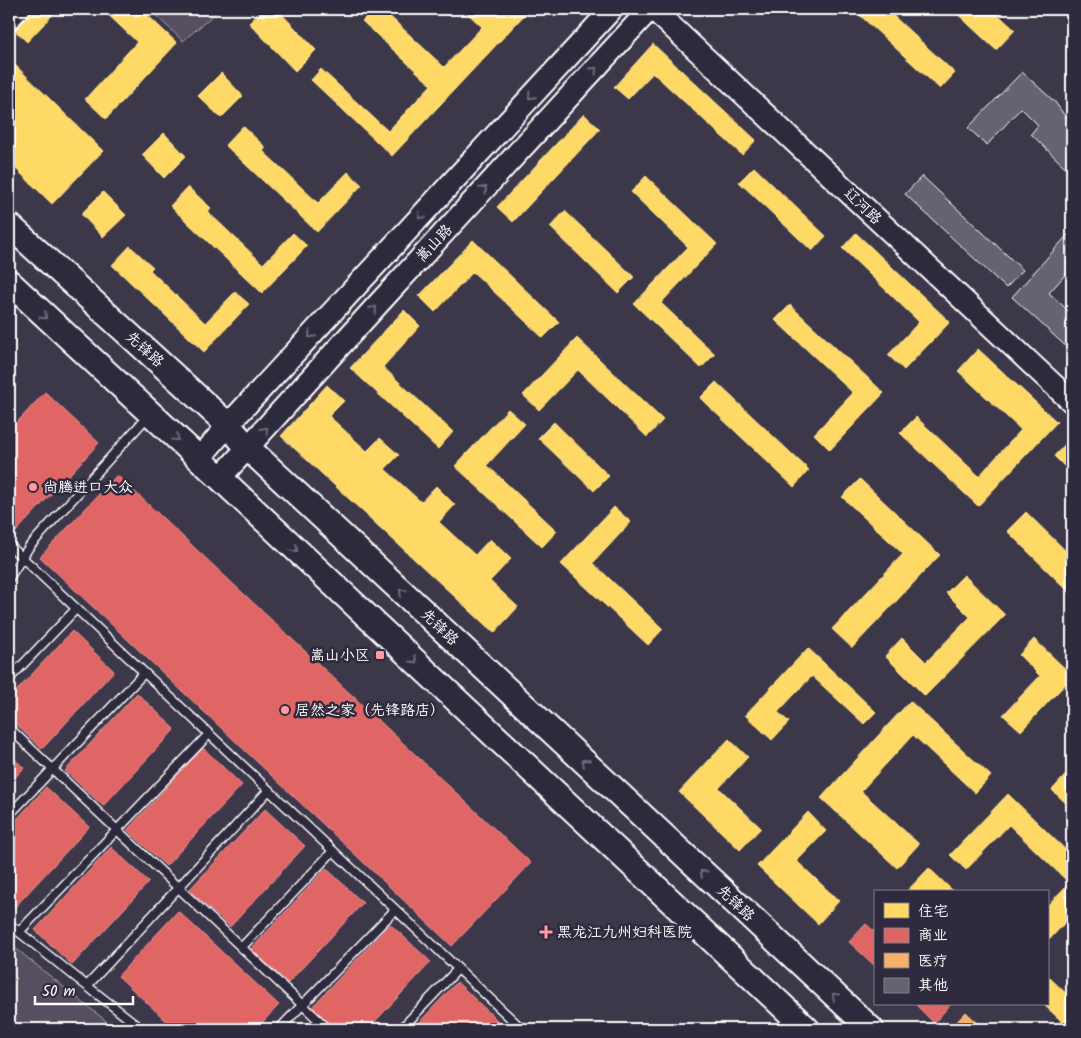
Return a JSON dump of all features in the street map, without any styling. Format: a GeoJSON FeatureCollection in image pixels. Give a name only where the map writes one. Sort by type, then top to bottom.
{"type":"FeatureCollection","features":[{"type":"Feature","properties":{"kind":"main road","name":"嵩山路"},"geometry":{"type":"LineString","coordinates":[[199,459],[228,425],[612,9]]}},
{"type":"Feature","properties":{"kind":"main road","name":"嵩山路"},"geometry":{"type":"LineString","coordinates":[[220,478],[386,295],[652,9]]}},
{"type":"Feature","properties":{"kind":"main road","name":"辽河路"},"geometry":{"type":"LineString","coordinates":[[652,9],[1072,402]]}},
{"type":"Feature","properties":{"kind":"main road","name":"辽河路"},"geometry":{"type":"LineString","coordinates":[[672,9],[1072,389]]}},
{"type":"Feature","properties":{"kind":"main road","name":"先锋路"},"geometry":{"type":"LineString","coordinates":[[9,225],[228,425],[248,448],[871,1029]]}},
{"type":"Feature","properties":{"kind":"main road"},"geometry":{"type":"LineString","coordinates":[[9,282],[807,1029]]}},
{"type":"Feature","properties":{"kind":"street"},"geometry":{"type":"LineString","coordinates":[[9,23],[22,9]]}},
{"type":"Feature","properties":{"kind":"lane"},"geometry":{"type":"LineString","coordinates":[[9,578],[30,547],[150,414]]}},
{"type":"Feature","properties":{"kind":"lane"},"geometry":{"type":"LineString","coordinates":[[9,545],[458,968],[520,1029]]}},
{"type":"Feature","properties":{"kind":"lane"},"geometry":{"type":"LineString","coordinates":[[9,679],[76,609]]}},
{"type":"Feature","properties":{"kind":"lane"},"geometry":{"type":"LineString","coordinates":[[9,814],[144,673]]}},
{"type":"Feature","properties":{"kind":"lane"},"geometry":{"type":"LineString","coordinates":[[9,728],[328,1029]]}},
{"type":"Feature","properties":{"kind":"lane"},"geometry":{"type":"LineString","coordinates":[[19,932],[209,734]]}},
{"type":"Feature","properties":{"kind":"lane"},"geometry":{"type":"LineString","coordinates":[[88,986],[269,790]]}},
{"type":"Feature","properties":{"kind":"lane"},"geometry":{"type":"LineString","coordinates":[[241,948],[333,851]]}},
{"type":"Feature","properties":{"kind":"lane"},"geometry":{"type":"LineString","coordinates":[[278,1029],[396,910]]}},
{"type":"Feature","properties":{"kind":"lane"},"geometry":{"type":"LineString","coordinates":[[9,924],[142,1029]]}},
{"type":"Feature","properties":{"kind":"lane"},"geometry":{"type":"LineString","coordinates":[[401,1029],[458,968]]}},
{"type":"Feature","properties":{"kind":"shaded area"},"geometry":{"type":"Polygon","coordinates":[[[149,9],[218,9],[217,12],[183,41],[149,9]]]}},
{"type":"Feature","properties":{"kind":"shaded area"},"geometry":{"type":"Polygon","coordinates":[[[9,943],[116,1029],[22,1029],[9,1018],[9,943]]]}},
{"type":"Feature","properties":{"kind":"building: 住宅"},"geometry":{"type":"Polygon","coordinates":[[[26,9],[58,9],[27,42],[10,26],[26,9]]]}},
{"type":"Feature","properties":{"kind":"building: 住宅"},"geometry":{"type":"Polygon","coordinates":[[[102,9],[141,9],[177,43],[106,119],[85,99],[137,42],[102,9]]]}},
{"type":"Feature","properties":{"kind":"building: 住宅"},"geometry":{"type":"Polygon","coordinates":[[[264,9],[277,9],[316,50],[295,71],[249,23],[264,9]]]}},
{"type":"Feature","properties":{"kind":"building: 住宅"},"geometry":{"type":"Polygon","coordinates":[[[374,9],[382,9],[444,67],[482,27],[463,9],[530,9],[392,156],[311,80],[321,69],[388,131],[431,85],[362,21],[374,9]]]}},
{"type":"Feature","properties":{"kind":"building: 住宅"},"geometry":{"type":"Polygon","coordinates":[[[853,9],[886,9],[955,73],[940,89],[853,9]]]}},
{"type":"Feature","properties":{"kind":"building: 住宅"},"geometry":{"type":"Polygon","coordinates":[[[952,9],[992,9],[1015,30],[996,50],[952,9]]]}},
{"type":"Feature","properties":{"kind":"building: 住宅"},"geometry":{"type":"Polygon","coordinates":[[[653,44],[756,140],[742,155],[653,73],[628,99],[614,87],[653,44]]]}},
{"type":"Feature","properties":{"kind":"building: 住宅"},"geometry":{"type":"Polygon","coordinates":[[[9,59],[103,151],[52,204],[9,162],[9,59]]]}},
{"type":"Feature","properties":{"kind":"building: 住宅"},"geometry":{"type":"Polygon","coordinates":[[[221,73],[243,96],[221,118],[198,96],[221,73]]]}},
{"type":"Feature","properties":{"kind":"building: 住宅"},"geometry":{"type":"Polygon","coordinates":[[[584,114],[600,129],[513,222],[497,207],[584,114]]]}},
{"type":"Feature","properties":{"kind":"building: 住宅"},"geometry":{"type":"Polygon","coordinates":[[[243,126],[266,148],[263,151],[318,203],[348,172],[362,185],[317,232],[225,145],[243,126]]]}},
{"type":"Feature","properties":{"kind":"building: 住宅"},"geometry":{"type":"Polygon","coordinates":[[[164,133],[186,156],[164,178],[142,155],[164,133]]]}},
{"type":"Feature","properties":{"kind":"building: 住宅"},"geometry":{"type":"Polygon","coordinates":[[[754,167],[826,236],[812,251],[739,182],[754,167]]]}},
{"type":"Feature","properties":{"kind":"building: 住宅"},"geometry":{"type":"Polygon","coordinates":[[[646,176],[717,244],[661,303],[715,354],[701,368],[634,304],[688,247],[631,192],[646,176]]]}},
{"type":"Feature","properties":{"kind":"building: 住宅"},"geometry":{"type":"Polygon","coordinates":[[[188,187],[211,208],[208,212],[263,264],[293,233],[307,246],[262,293],[170,206],[188,187]]]}},
{"type":"Feature","properties":{"kind":"building: 住宅"},"geometry":{"type":"Polygon","coordinates":[[[103,192],[126,215],[103,237],[81,214],[103,192]]]}},
{"type":"Feature","properties":{"kind":"building: 住宅"},"geometry":{"type":"Polygon","coordinates":[[[565,211],[634,277],[618,293],[550,227],[565,211]]]}},
{"type":"Feature","properties":{"kind":"building: 住宅"},"geometry":{"type":"Polygon","coordinates":[[[856,233],[950,322],[904,370],[888,355],[919,322],[842,248],[856,233]]]}},
{"type":"Feature","properties":{"kind":"building: 住宅"},"geometry":{"type":"Polygon","coordinates":[[[473,240],[559,322],[543,338],[473,272],[435,312],[419,296],[473,240]]]}},
{"type":"Feature","properties":{"kind":"building: 住宅"},"geometry":{"type":"Polygon","coordinates":[[[130,246],[153,267],[150,270],[205,323],[235,292],[249,304],[204,352],[112,265],[130,246]]]}},
{"type":"Feature","properties":{"kind":"building: 住宅"},"geometry":{"type":"Polygon","coordinates":[[[790,305],[884,393],[830,450],[814,434],[853,393],[775,320],[790,305]]]}},
{"type":"Feature","properties":{"kind":"building: 住宅"},"geometry":{"type":"Polygon","coordinates":[[[404,310],[420,326],[383,367],[453,432],[438,449],[350,368],[404,310]]]}},
{"type":"Feature","properties":{"kind":"building: 住宅"},"geometry":{"type":"Polygon","coordinates":[[[577,338],[663,420],[647,437],[578,370],[539,410],[523,395],[577,338]]]}},
{"type":"Feature","properties":{"kind":"building: 住宅"},"geometry":{"type":"Polygon","coordinates":[[[978,349],[1057,422],[978,506],[900,433],[916,417],[979,476],[1021,430],[958,371],[978,349]]]}},
{"type":"Feature","properties":{"kind":"building: 住宅"},"geometry":{"type":"Polygon","coordinates":[[[716,382],[809,470],[794,487],[700,398],[716,382]]]}},
{"type":"Feature","properties":{"kind":"building: 住宅"},"geometry":{"type":"Polygon","coordinates":[[[327,385],[344,401],[329,416],[367,451],[380,438],[399,455],[385,469],[421,502],[436,486],[455,505],[439,522],[475,555],[490,539],[511,559],[490,581],[518,607],[494,633],[281,436],[327,385]]]}},
{"type":"Feature","properties":{"kind":"building: 住宅"},"geometry":{"type":"Polygon","coordinates":[[[508,409],[525,424],[487,465],[557,531],[542,547],[455,466],[508,409]]]}},
{"type":"Feature","properties":{"kind":"building: 住宅"},"geometry":{"type":"Polygon","coordinates":[[[554,422],[609,476],[594,491],[538,438],[554,422]]]}},
{"type":"Feature","properties":{"kind":"building: 住宅"},"geometry":{"type":"Polygon","coordinates":[[[1072,439],[1072,474],[1054,456],[1072,439]]]}},
{"type":"Feature","properties":{"kind":"building: 住宅"},"geometry":{"type":"Polygon","coordinates":[[[860,479],[940,555],[852,648],[832,629],[903,554],[842,497],[860,479]]]}},
{"type":"Feature","properties":{"kind":"building: 住宅"},"geometry":{"type":"Polygon","coordinates":[[[614,507],[631,522],[593,563],[663,629],[648,645],[561,564],[614,507]]]}},
{"type":"Feature","properties":{"kind":"building: 住宅"},"geometry":{"type":"Polygon","coordinates":[[[1026,512],[1072,557],[1072,595],[1007,531],[1026,512]]]}},
{"type":"Feature","properties":{"kind":"building: 住宅"},"geometry":{"type":"Polygon","coordinates":[[[964,575],[1005,615],[925,696],[885,656],[902,638],[926,662],[970,617],[946,593],[964,575]]]}},
{"type":"Feature","properties":{"kind":"building: 住宅"},"geometry":{"type":"Polygon","coordinates":[[[1034,639],[1072,677],[1021,731],[1003,715],[1040,676],[1019,655],[1034,639]]]}},
{"type":"Feature","properties":{"kind":"building: 住宅"},"geometry":{"type":"Polygon","coordinates":[[[808,648],[876,712],[864,724],[812,676],[778,712],[789,722],[772,740],[745,715],[808,648]]]}},
{"type":"Feature","properties":{"kind":"building: 住宅"},"geometry":{"type":"Polygon","coordinates":[[[910,701],[991,776],[975,793],[913,735],[861,791],[919,844],[897,868],[821,798],[910,701]]]}},
{"type":"Feature","properties":{"kind":"building: 住宅"},"geometry":{"type":"Polygon","coordinates":[[[729,739],[748,757],[719,788],[761,828],[740,850],[679,792],[729,739]]]}},
{"type":"Feature","properties":{"kind":"building: 住宅"},"geometry":{"type":"Polygon","coordinates":[[[1072,768],[1072,809],[1052,790],[1072,768]]]}},
{"type":"Feature","properties":{"kind":"building: 住宅"},"geometry":{"type":"Polygon","coordinates":[[[1008,794],[1072,856],[1072,915],[1050,939],[1048,938],[1048,905],[1069,883],[1009,825],[966,870],[950,855],[1008,794]]]}},
{"type":"Feature","properties":{"kind":"building: 住宅"},"geometry":{"type":"Polygon","coordinates":[[[808,812],[826,831],[797,861],[839,901],[818,924],[757,866],[808,812]]]}},
{"type":"Feature","properties":{"kind":"building: 住宅"},"geometry":{"type":"Polygon","coordinates":[[[929,868],[952,890],[908,890],[929,868]]]}},
{"type":"Feature","properties":{"kind":"building: 住宅"},"geometry":{"type":"Polygon","coordinates":[[[1049,977],[1072,999],[1072,1029],[1045,1006],[1048,1006],[1049,977]]]}},
{"type":"Feature","properties":{"kind":"building: 商业","name":"尚腾进口大众"},"geometry":{"type":"Polygon","coordinates":[[[45,392],[99,443],[13,535],[9,531],[9,431],[45,392]]]}},
{"type":"Feature","properties":{"kind":"building: 商业","name":"居然之家（先锋路店）"},"geometry":{"type":"Polygon","coordinates":[[[117,475],[531,863],[452,946],[40,557],[117,475]]]}},
{"type":"Feature","properties":{"kind":"building: 商业"},"geometry":{"type":"Polygon","coordinates":[[[72,631],[114,671],[42,749],[9,718],[9,699],[72,631]]]}},
{"type":"Feature","properties":{"kind":"building: 商业"},"geometry":{"type":"Polygon","coordinates":[[[137,693],[175,729],[103,806],[65,771],[137,693]]]}},
{"type":"Feature","properties":{"kind":"building: 商业"},"geometry":{"type":"Polygon","coordinates":[[[203,748],[242,785],[166,866],[127,830],[203,748]]]}},
{"type":"Feature","properties":{"kind":"building: 商业"},"geometry":{"type":"Polygon","coordinates":[[[9,754],[24,768],[9,784],[9,754]]]}},
{"type":"Feature","properties":{"kind":"building: 商业"},"geometry":{"type":"Polygon","coordinates":[[[46,787],[89,827],[14,908],[9,903],[9,828],[46,787]]]}},
{"type":"Feature","properties":{"kind":"building: 商业"},"geometry":{"type":"Polygon","coordinates":[[[265,809],[305,846],[230,927],[189,890],[265,809]]]}},
{"type":"Feature","properties":{"kind":"building: 商业"},"geometry":{"type":"Polygon","coordinates":[[[111,847],[149,882],[72,965],[35,930],[111,847]]]}},
{"type":"Feature","properties":{"kind":"building: 商业"},"geometry":{"type":"Polygon","coordinates":[[[326,868],[363,903],[288,983],[251,949],[326,868]]]}},
{"type":"Feature","properties":{"kind":"building: 商业"},"geometry":{"type":"Polygon","coordinates":[[[178,911],[279,1005],[256,1029],[175,1029],[118,976],[178,911]]]}},
{"type":"Feature","properties":{"kind":"building: 商业"},"geometry":{"type":"Polygon","coordinates":[[[390,924],[431,962],[368,1029],[334,1029],[311,1008],[390,924]]]}},
{"type":"Feature","properties":{"kind":"building: 商业"},"geometry":{"type":"Polygon","coordinates":[[[866,924],[874,931],[874,965],[849,942],[866,924]]]}},
{"type":"Feature","properties":{"kind":"building: 商业"},"geometry":{"type":"Polygon","coordinates":[[[457,982],[498,1021],[490,1029],[413,1029],[457,982]]]}},
{"type":"Feature","properties":{"kind":"building: 商业"},"geometry":{"type":"Polygon","coordinates":[[[917,1006],[949,1006],[934,1023],[917,1006]]]}},
{"type":"Feature","properties":{"kind":"building: 医疗"},"geometry":{"type":"Polygon","coordinates":[[[966,1012],[984,1029],[950,1029],[966,1012]]]}},
{"type":"Feature","properties":{"kind":"building: 其他"},"geometry":{"type":"Polygon","coordinates":[[[1022,72],[1055,102],[1072,126],[1072,174],[1031,134],[1038,125],[1021,108],[987,145],[968,128],[1022,72]]]}},
{"type":"Feature","properties":{"kind":"building: 其他"},"geometry":{"type":"Polygon","coordinates":[[[922,176],[1023,270],[1006,288],[905,194],[922,176]]]}},
{"type":"Feature","properties":{"kind":"building: 其他"},"geometry":{"type":"Polygon","coordinates":[[[1072,230],[1072,267],[1049,293],[1072,314],[1072,352],[1012,297],[1072,230]]]}},
{"type":"Feature","properties":{"kind":"place","name":"尚腾进口大众"},"geometry":{"type":"Point","coordinates":[33,487]}},
{"type":"Feature","properties":{"kind":"place","name":"嵩山小区"},"geometry":{"type":"Point","coordinates":[380,655]}},
{"type":"Feature","properties":{"kind":"place","name":"居然之家（先锋路店）"},"geometry":{"type":"Point","coordinates":[285,710]}},
{"type":"Feature","properties":{"kind":"place","name":"黑龙江九州妇科医院"},"geometry":{"type":"Point","coordinates":[546,932]}}]}
